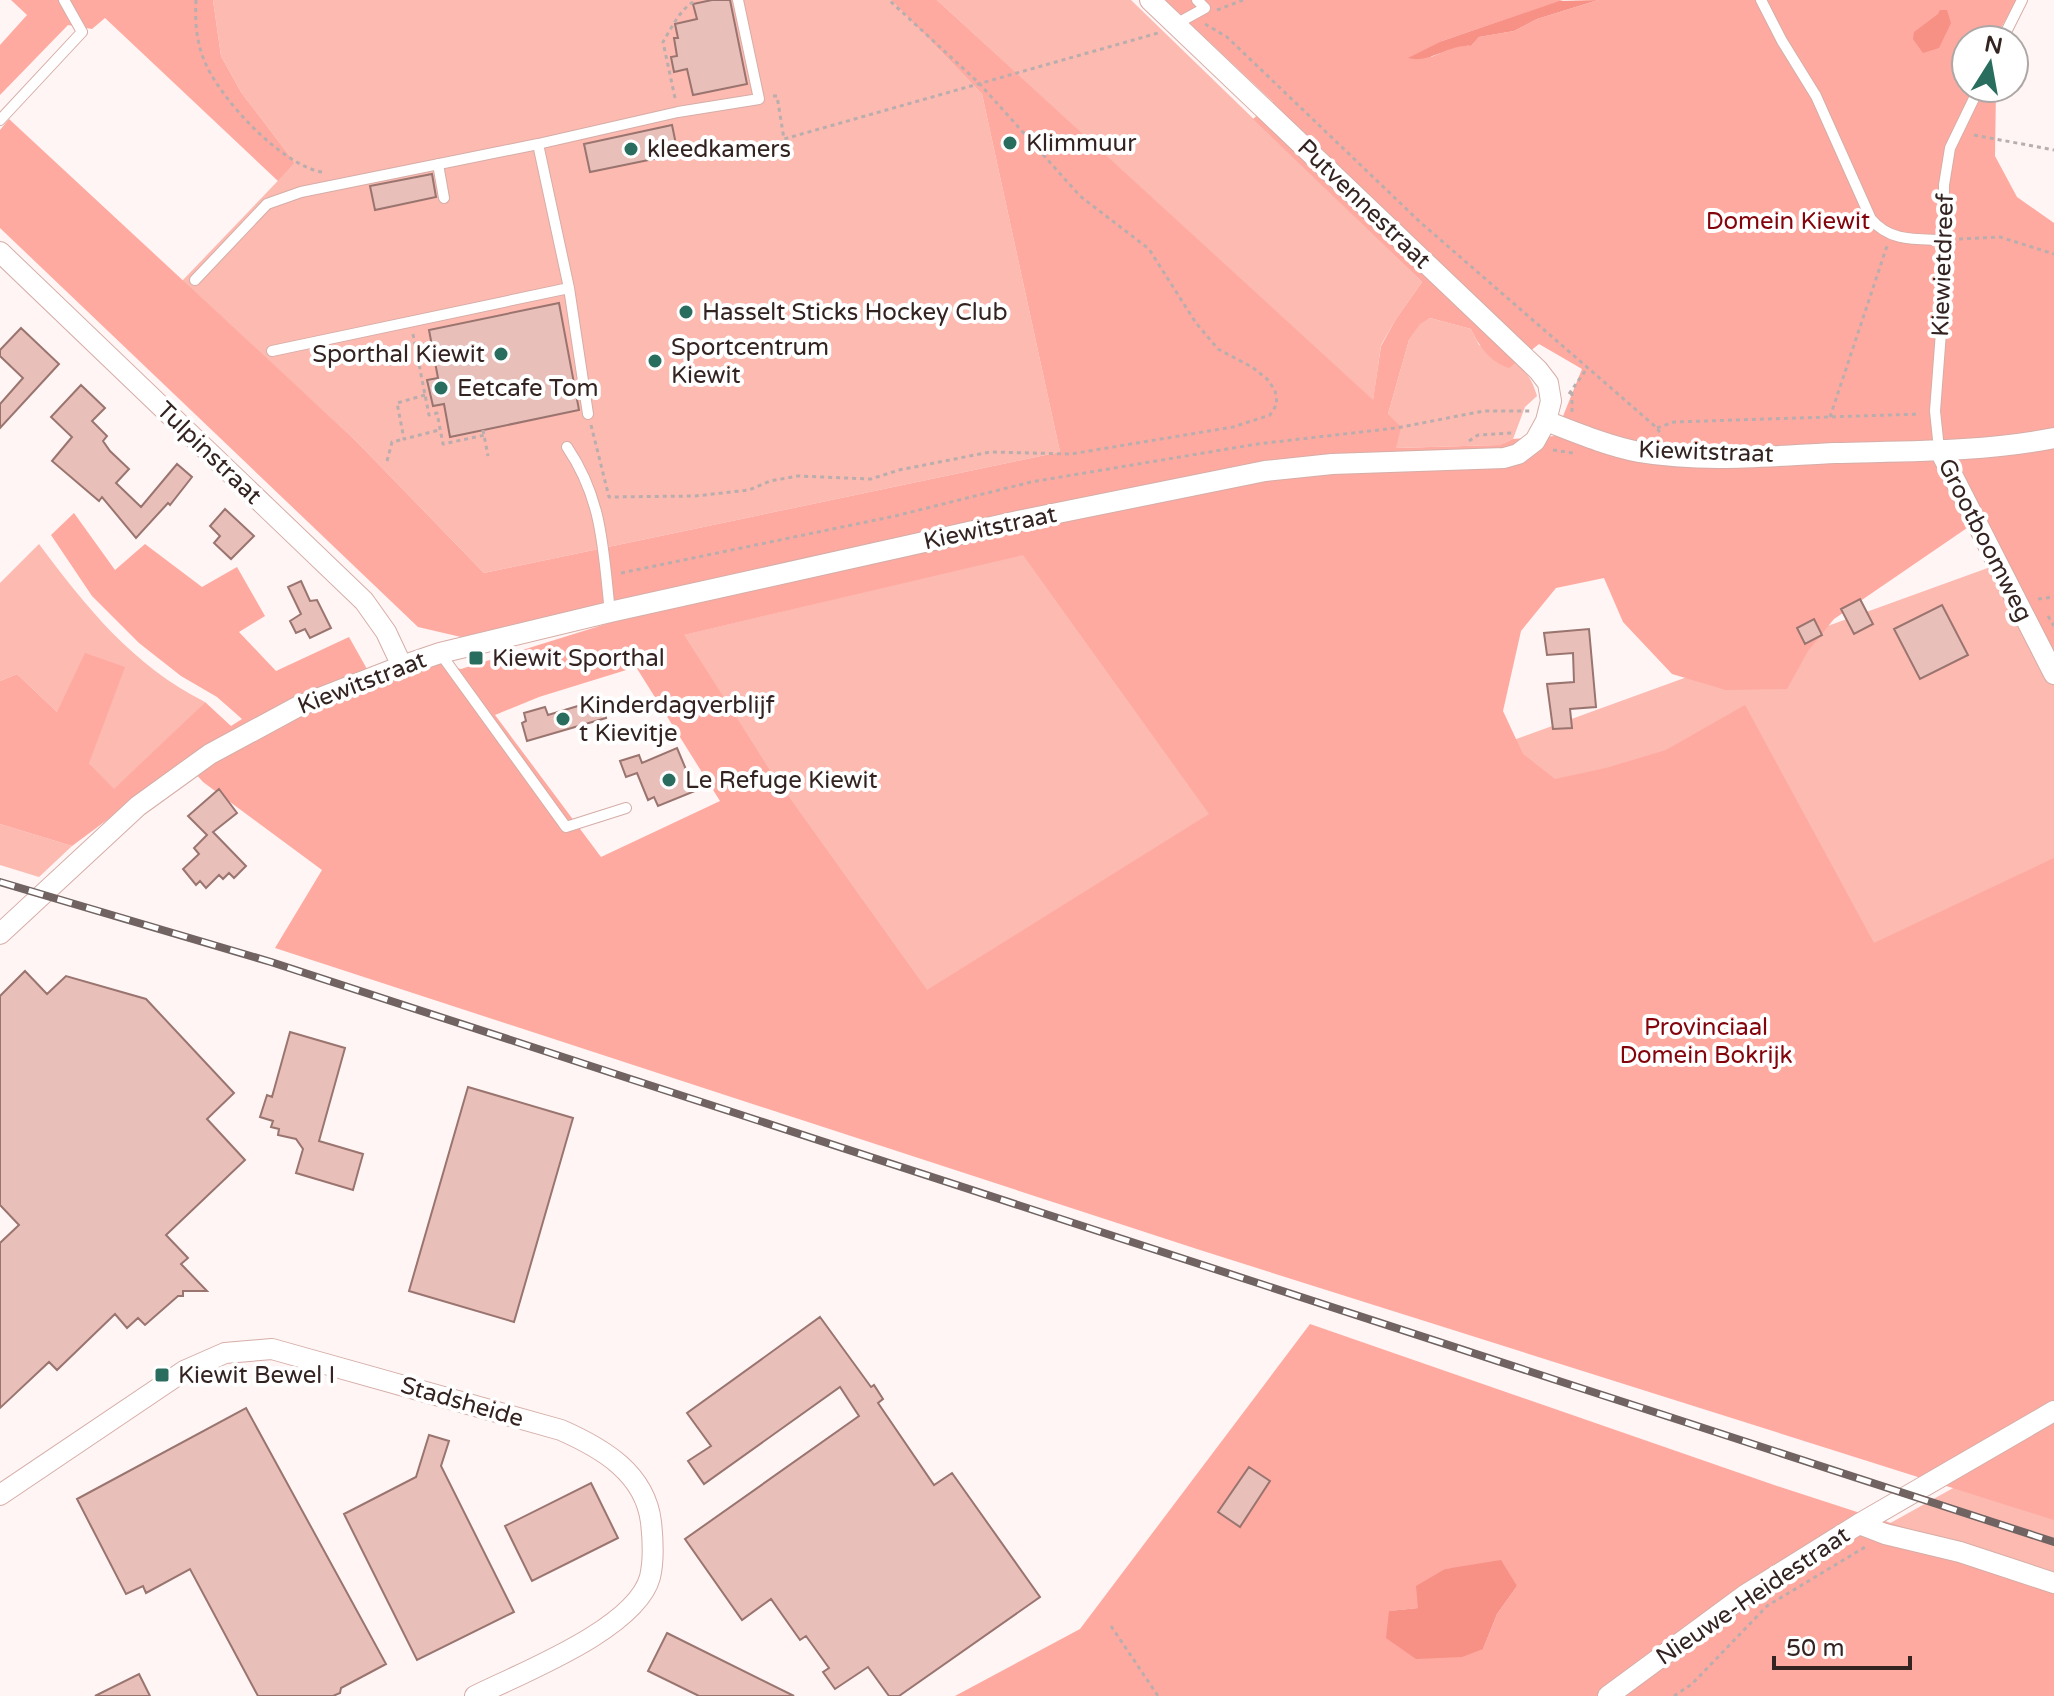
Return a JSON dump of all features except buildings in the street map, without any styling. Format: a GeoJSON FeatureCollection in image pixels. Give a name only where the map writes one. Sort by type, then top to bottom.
{"type":"FeatureCollection","features":[{"type":"Feature","properties":{"kind":"street","name":"Putvennestraat"},"geometry":{"type":"LineString","coordinates":[[1150,0],[1538,370],[1548,383],[1551,401],[1534,414]]}},
{"type":"Feature","properties":{"kind":"street","name":"Tulpinstraat"},"geometry":{"type":"LineString","coordinates":[[0,252],[364,601],[386,632],[402,666]]}},
{"type":"Feature","properties":{"kind":"street","name":"Kiewitstraat"},"geometry":{"type":"LineString","coordinates":[[0,934],[138,806],[210,754],[299,706],[440,653],[1023,520],[1265,471],[1332,464],[1504,458],[1518,454],[1535,441],[1534,414],[1613,446],[1673,455],[1733,457],[1939,449],[2054,438]]}},
{"type":"Feature","properties":{"kind":"street","name":"Grootboomweg"},"geometry":{"type":"LineString","coordinates":[[1939,449],[2054,674]]}},
{"type":"Feature","properties":{"kind":"street","name":"Stadsheide"},"geometry":{"type":"LineString","coordinates":[[0,1495],[184,1371],[225,1353],[272,1349],[561,1430],[598,1446],[622,1466],[637,1485],[650,1510],[653,1542],[650,1579],[630,1609],[602,1633],[475,1696]]}},
{"type":"Feature","properties":{"kind":"street","name":"Nieuwe-Heidestraat"},"geometry":{"type":"LineString","coordinates":[[1608,1696],[1745,1595],[1859,1524],[2054,1411]]}},
{"type":"Feature","properties":{"kind":"street","name":"Nieuwe-Heidestraat"},"geometry":{"type":"LineString","coordinates":[[1859,1524],[1885,1534],[1960,1552],[2054,1583]]}},
{"type":"Feature","properties":{"kind":"lane"},"geometry":{"type":"LineString","coordinates":[[0,120],[82,32],[64,0]]}},
{"type":"Feature","properties":{"kind":"lane"},"geometry":{"type":"LineString","coordinates":[[195,280],[267,204],[301,192],[678,112],[759,99],[738,0]]}},
{"type":"Feature","properties":{"kind":"lane"},"geometry":{"type":"LineString","coordinates":[[1176,24],[1205,8],[1197,0]]}},
{"type":"Feature","properties":{"kind":"lane"},"geometry":{"type":"LineString","coordinates":[[1761,0],[1816,96],[1871,219],[1882,232],[1901,238],[1943,240]]}},
{"type":"Feature","properties":{"kind":"lane"},"geometry":{"type":"LineString","coordinates":[[2010,24],[2022,0]]}},
{"type":"Feature","properties":{"kind":"lane","name":"Kiewietdreef"},"geometry":{"type":"LineString","coordinates":[[1939,449],[1935,411],[1943,306],[1944,185],[1950,148],[1971,104]]}},
{"type":"Feature","properties":{"kind":"lane"},"geometry":{"type":"LineString","coordinates":[[538,144],[569,288],[588,414]]}},
{"type":"Feature","properties":{"kind":"lane"},"geometry":{"type":"LineString","coordinates":[[438,164],[444,198]]}},
{"type":"Feature","properties":{"kind":"lane"},"geometry":{"type":"LineString","coordinates":[[272,351],[569,288]]}},
{"type":"Feature","properties":{"kind":"lane"},"geometry":{"type":"LineString","coordinates":[[567,447],[584,472],[598,515],[610,612]]}},
{"type":"Feature","properties":{"kind":"lane"},"geometry":{"type":"LineString","coordinates":[[440,653],[566,827],[626,808]]}},
{"type":"Feature","properties":{"kind":"path"},"geometry":{"type":"LineString","coordinates":[[196,0],[195,25],[199,46],[206,64],[232,102],[274,147],[312,170],[324,173]]}},
{"type":"Feature","properties":{"kind":"path"},"geometry":{"type":"LineString","coordinates":[[678,112],[663,42],[675,21],[692,1],[697,0]]}},
{"type":"Feature","properties":{"kind":"path"},"geometry":{"type":"LineString","coordinates":[[588,414],[609,497],[695,496],[749,490],[770,481],[798,476],[871,479],[899,470],[990,452],[1071,454],[1233,427],[1270,415],[1277,404],[1275,390],[1267,379],[1252,367],[1218,349],[1186,309],[1149,249],[1080,196],[979,83],[889,0]]}},
{"type":"Feature","properties":{"kind":"path"},"geometry":{"type":"LineString","coordinates":[[759,99],[777,96],[784,139],[1176,24],[1227,37],[1420,222],[1657,428],[1673,455]]}},
{"type":"Feature","properties":{"kind":"path"},"geometry":{"type":"LineString","coordinates":[[1958,132],[2054,150]]}},
{"type":"Feature","properties":{"kind":"path"},"geometry":{"type":"LineString","coordinates":[[1830,418],[1891,235]]}},
{"type":"Feature","properties":{"kind":"path"},"geometry":{"type":"LineString","coordinates":[[1943,240],[2000,237],[2054,254]]}},
{"type":"Feature","properties":{"kind":"path"},"geometry":{"type":"LineString","coordinates":[[410,321],[429,415],[437,413],[443,444],[484,433],[488,456]]}},
{"type":"Feature","properties":{"kind":"path"},"geometry":{"type":"LineString","coordinates":[[1560,400],[1572,392],[1588,367]]}},
{"type":"Feature","properties":{"kind":"path"},"geometry":{"type":"LineString","coordinates":[[1570,420],[1574,401],[1572,392]]}},
{"type":"Feature","properties":{"kind":"path"},"geometry":{"type":"LineString","coordinates":[[404,439],[397,403],[425,395]]}},
{"type":"Feature","properties":{"kind":"path"},"geometry":{"type":"LineString","coordinates":[[606,576],[895,516],[1031,482],[1257,444],[1396,428],[1484,411],[1534,414]]}},
{"type":"Feature","properties":{"kind":"path"},"geometry":{"type":"LineString","coordinates":[[1657,428],[1674,422],[1918,415],[1935,411]]}},
{"type":"Feature","properties":{"kind":"path"},"geometry":{"type":"LineString","coordinates":[[387,461],[392,442],[439,430]]}},
{"type":"Feature","properties":{"kind":"path"},"geometry":{"type":"LineString","coordinates":[[1467,460],[1472,438],[1518,432]]}},
{"type":"Feature","properties":{"kind":"path"},"geometry":{"type":"LineString","coordinates":[[2037,599],[2054,597]]}},
{"type":"Feature","properties":{"kind":"path"},"geometry":{"type":"LineString","coordinates":[[1674,1696],[1692,1684],[1767,1606],[1885,1534]]}},
{"type":"Feature","properties":{"kind":"path"},"geometry":{"type":"LineString","coordinates":[[1111,1626],[1158,1696]]}},
{"type":"Feature","properties":{"kind":"green space"},"geometry":{"type":"Polygon","coordinates":[[[11,0],[213,0],[221,56],[241,92],[295,163],[278,181],[105,18],[92,29],[68,25],[0,95],[0,45],[27,15],[11,0]]]}},
{"type":"Feature","properties":{"kind":"green space","name":"Sportcentrum Kiewit"},"geometry":{"type":"Polygon","coordinates":[[[213,0],[891,0],[982,94],[1060,452],[484,573],[356,441],[182,281],[295,163],[241,92],[221,56],[213,0]]]}},
{"type":"Feature","properties":{"kind":"green space","name":"Domein Kiewit"},"geometry":{"type":"Polygon","coordinates":[[[891,0],[937,0],[1373,400],[1381,346],[1422,282],[1253,119],[1273,102],[1165,0],[1563,0],[1442,41],[1431,57],[1460,45],[1471,46],[1479,37],[1514,31],[1537,19],[1598,0],[2017,0],[2003,24],[1950,24],[1950,104],[1996,104],[1995,156],[2017,197],[2054,223],[2054,658],[2020,628],[1967,528],[1834,619],[1808,651],[1787,689],[1726,690],[1672,674],[1623,622],[1604,578],[1556,588],[1521,631],[1503,711],[1523,754],[1555,779],[1666,750],[1745,705],[1874,943],[2054,858],[2054,1520],[1200,1250],[275,948],[322,870],[203,782],[185,762],[72,846],[0,824],[0,681],[17,674],[57,712],[85,653],[125,667],[89,763],[114,789],[205,702],[231,726],[242,719],[217,697],[181,676],[139,643],[92,596],[51,535],[74,513],[115,570],[145,544],[202,587],[237,567],[265,616],[239,632],[276,671],[349,637],[367,669],[404,655],[461,669],[850,548],[461,637],[418,627],[0,228],[0,130],[9,119],[356,441],[484,573],[1060,452],[982,94],[891,0]],[[1430,318],[1420,324],[1409,340],[1388,414],[1401,427],[1396,448],[1499,445],[1513,439],[1555,436],[1582,369],[1539,344],[1509,368],[1486,353],[1471,329],[1430,318]],[[1023,555],[684,635],[774,776],[927,990],[1209,814],[1023,555]],[[636,667],[539,697],[495,715],[601,857],[720,801],[636,667]]]}},
{"type":"Feature","properties":{"kind":"green space"},"geometry":{"type":"Polygon","coordinates":[[[937,0],[1131,0],[1422,282],[1381,345],[1373,401],[937,0]]]}},
{"type":"Feature","properties":{"kind":"green space"},"geometry":{"type":"Polygon","coordinates":[[[1430,318],[1471,329],[1479,345],[1516,363],[1528,376],[1537,396],[1525,407],[1513,439],[1499,445],[1395,448],[1388,414],[1409,340],[1420,323],[1430,318]]]}},
{"type":"Feature","properties":{"kind":"green space"},"geometry":{"type":"Polygon","coordinates":[[[39,544],[93,612],[133,653],[155,671],[205,702],[114,790],[89,763],[58,713],[17,674],[0,681],[0,583],[39,544]]]}},
{"type":"Feature","properties":{"kind":"green space","name":"Provinciaal Domein Bokrijk"},"geometry":{"type":"Polygon","coordinates":[[[2054,544],[2054,1696],[1580,1696],[1955,1487],[634,1060],[774,776],[683,635],[1023,554],[1210,814],[1075,899],[2054,544]]]}},
{"type":"Feature","properties":{"kind":"green space"},"geometry":{"type":"Polygon","coordinates":[[[0,824],[72,846],[39,877],[0,865],[0,824]]]}},
{"type":"Feature","properties":{"kind":"green space"},"geometry":{"type":"Polygon","coordinates":[[[1310,1324],[1777,1486],[2054,1576],[2054,1696],[955,1696],[1080,1629],[1310,1324]],[[1471,1567],[1445,1569],[1418,1608],[1390,1611],[1483,1649],[1497,1614],[1517,1586],[1471,1567]]]}},
{"type":"Feature","properties":{"kind":"shaded area"},"geometry":{"type":"Polygon","coordinates":[[[1598,0],[1537,19],[1514,31],[1479,37],[1471,46],[1424,58],[1408,58],[1442,41],[1559,1],[1598,0]]]}},
{"type":"Feature","properties":{"kind":"shaded area"},"geometry":{"type":"Polygon","coordinates":[[[1940,10],[1947,10],[1951,23],[1939,48],[1923,53],[1913,39],[1914,32],[1940,10]]]}},
{"type":"Feature","properties":{"kind":"shaded area"},"geometry":{"type":"Polygon","coordinates":[[[1501,1560],[1517,1586],[1497,1614],[1483,1649],[1462,1657],[1416,1659],[1386,1638],[1389,1611],[1418,1608],[1416,1586],[1445,1569],[1501,1560]]]}},
{"type":"Feature","properties":{"kind":"railway"},"geometry":{"type":"LineString","coordinates":[[0,882],[271,962],[2054,1542]]}},
{"type":"Feature","properties":{"kind":"place","name":"Klimmuur"},"geometry":{"type":"Point","coordinates":[1010,143]}},
{"type":"Feature","properties":{"kind":"place","name":"kleedkamers"},"geometry":{"type":"Point","coordinates":[631,149]}},
{"type":"Feature","properties":{"kind":"place","name":"Hasselt Sticks Hockey Club"},"geometry":{"type":"Point","coordinates":[686,312]}},
{"type":"Feature","properties":{"kind":"place","name":"Sporthal Kiewit"},"geometry":{"type":"Point","coordinates":[501,354]}},
{"type":"Feature","properties":{"kind":"place","name":"Sportcentrum Kiewit"},"geometry":{"type":"Point","coordinates":[655,361]}},
{"type":"Feature","properties":{"kind":"place","name":"Eetcafe Tom"},"geometry":{"type":"Point","coordinates":[441,388]}},
{"type":"Feature","properties":{"kind":"place","name":"Kiewit Sporthal"},"geometry":{"type":"Point","coordinates":[476,658]}},
{"type":"Feature","properties":{"kind":"place","name":"Kinderdagverblijf t Kievitje"},"geometry":{"type":"Point","coordinates":[563,719]}},
{"type":"Feature","properties":{"kind":"place","name":"Le Refuge Kiewit"},"geometry":{"type":"Point","coordinates":[669,780]}},
{"type":"Feature","properties":{"kind":"place","name":"Kiewit Bewel I"},"geometry":{"type":"Point","coordinates":[162,1375]}}]}
